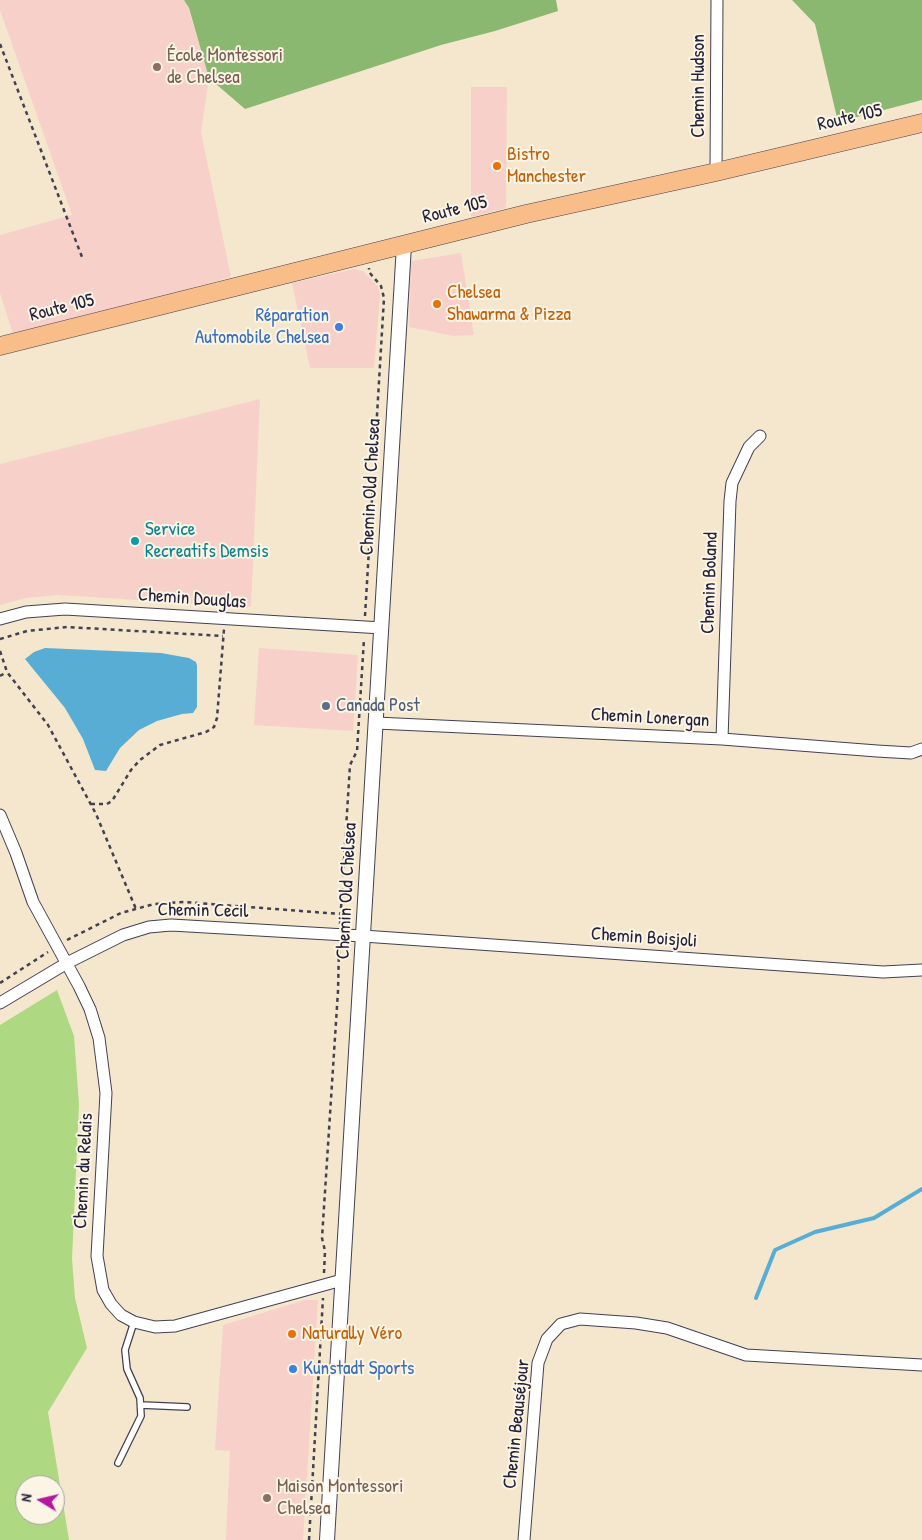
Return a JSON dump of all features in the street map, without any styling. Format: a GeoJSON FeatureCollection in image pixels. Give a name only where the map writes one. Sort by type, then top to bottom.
{"type":"FeatureCollection","features":[{"type":"Feature","properties":{"kind":"main road","name":"Route 105"},"geometry":{"type":"LineString","coordinates":[[0,346],[526,214],[716,172],[922,123]]}},
{"type":"Feature","properties":{"kind":"street","name":"Chemin Hudson"},"geometry":{"type":"LineString","coordinates":[[716,172],[717,0]]}},
{"type":"Feature","properties":{"kind":"street","name":"Chemin Old Chelsea"},"geometry":{"type":"LineString","coordinates":[[327,1540],[404,245]]}},
{"type":"Feature","properties":{"kind":"street","name":"Chemin Boland"},"geometry":{"type":"LineString","coordinates":[[722,739],[732,483],[749,447],[760,436]]}},
{"type":"Feature","properties":{"kind":"street","name":"Chemin Douglas"},"geometry":{"type":"LineString","coordinates":[[0,619],[26,612],[65,609],[382,628]]}},
{"type":"Feature","properties":{"kind":"street","name":"Chemin Lonergan"},"geometry":{"type":"LineString","coordinates":[[376,723],[722,739],[911,753],[922,749]]}},
{"type":"Feature","properties":{"kind":"street","name":"Chemin du Relais"},"geometry":{"type":"LineString","coordinates":[[0,815],[33,902],[90,1009],[99,1038],[106,1093],[98,1237],[99,1274],[103,1290],[111,1304],[121,1315],[134,1322],[155,1327],[175,1326],[342,1280]]}},
{"type":"Feature","properties":{"kind":"street","name":"Chemin Cecil"},"geometry":{"type":"LineString","coordinates":[[0,1003],[67,963],[123,934],[149,928],[171,925],[201,926],[364,936]]}},
{"type":"Feature","properties":{"kind":"street","name":"Chemin Boisjoli"},"geometry":{"type":"LineString","coordinates":[[364,936],[883,972],[922,970]]}},
{"type":"Feature","properties":{"kind":"street","name":"Chemin Beauséjour"},"geometry":{"type":"LineString","coordinates":[[524,1540],[538,1363],[547,1339],[561,1324],[580,1319],[636,1323],[667,1328],[746,1355],[922,1366]]}},
{"type":"Feature","properties":{"kind":"lane"},"geometry":{"type":"LineString","coordinates":[[118,1463],[141,1416],[140,1398],[127,1369],[125,1350],[134,1322]]}},
{"type":"Feature","properties":{"kind":"lane"},"geometry":{"type":"LineString","coordinates":[[141,1405],[187,1407]]}},
{"type":"Feature","properties":{"kind":"path"},"geometry":{"type":"LineString","coordinates":[[0,44],[82,257]]}},
{"type":"Feature","properties":{"kind":"path"},"geometry":{"type":"LineString","coordinates":[[309,1540],[324,1285],[325,1251],[322,1238],[338,990],[339,935],[350,764],[357,751],[384,298],[381,286],[369,272],[369,268]]}},
{"type":"Feature","properties":{"kind":"path"},"geometry":{"type":"LineString","coordinates":[[90,804],[107,804],[112,801],[131,770],[140,760],[160,745],[206,732],[214,727],[217,718],[224,619]]}},
{"type":"Feature","properties":{"kind":"path"},"geometry":{"type":"LineString","coordinates":[[0,639],[27,631],[67,628],[223,636]]}},
{"type":"Feature","properties":{"kind":"path"},"geometry":{"type":"LineString","coordinates":[[0,652],[7,672],[48,725],[90,804],[136,909]]}},
{"type":"Feature","properties":{"kind":"path"},"geometry":{"type":"LineString","coordinates":[[0,676],[7,672]]}},
{"type":"Feature","properties":{"kind":"shaded area"},"geometry":{"type":"Polygon","coordinates":[[[0,0],[184,0],[187,4],[209,78],[201,132],[231,277],[81,319],[13,334],[0,293],[0,235],[72,215],[0,10],[0,0]]]}},
{"type":"Feature","properties":{"kind":"shaded area"},"geometry":{"type":"Polygon","coordinates":[[[471,87],[507,87],[506,208],[471,217],[471,87]]]}},
{"type":"Feature","properties":{"kind":"shaded area"},"geometry":{"type":"Polygon","coordinates":[[[461,253],[474,335],[454,336],[409,327],[411,261],[461,253]]]}},
{"type":"Feature","properties":{"kind":"shaded area"},"geometry":{"type":"Polygon","coordinates":[[[354,269],[363,271],[372,280],[378,287],[380,295],[374,368],[310,368],[292,283],[354,269]]]}},
{"type":"Feature","properties":{"kind":"shaded area"},"geometry":{"type":"Polygon","coordinates":[[[260,399],[251,607],[57,595],[26,598],[0,605],[0,464],[260,399]]]}},
{"type":"Feature","properties":{"kind":"shaded area"},"geometry":{"type":"Polygon","coordinates":[[[259,648],[358,655],[353,731],[254,725],[259,648]]]}},
{"type":"Feature","properties":{"kind":"shaded area"},"geometry":{"type":"Polygon","coordinates":[[[305,1300],[318,1300],[303,1540],[226,1540],[230,1451],[215,1450],[223,1325],[305,1300]]]}},
{"type":"Feature","properties":{"kind":"green space"},"geometry":{"type":"Polygon","coordinates":[[[184,0],[556,0],[558,11],[495,31],[441,45],[245,109],[209,78],[189,8],[184,0]]]}},
{"type":"Feature","properties":{"kind":"green space"},"geometry":{"type":"Polygon","coordinates":[[[792,0],[922,0],[922,100],[838,122],[815,24],[792,0]]]}},
{"type":"Feature","properties":{"kind":"green space"},"geometry":{"type":"Polygon","coordinates":[[[57,990],[74,1036],[79,1104],[72,1259],[75,1298],[87,1348],[48,1412],[58,1475],[15,1475],[15,1525],[65,1525],[65,1516],[69,1540],[0,1540],[0,1025],[57,990]]]}},
{"type":"Feature","properties":{"kind":"water"},"geometry":{"type":"Polygon","coordinates":[[[45,648],[161,653],[189,658],[196,662],[197,666],[197,707],[193,713],[157,721],[139,730],[120,748],[106,771],[95,770],[83,739],[65,708],[25,659],[34,652],[45,648]]]}},
{"type":"Feature","properties":{"kind":"waterway"},"geometry":{"type":"LineString","coordinates":[[756,1298],[775,1250],[815,1232],[874,1218],[922,1189]]}},
{"type":"Feature","properties":{"kind":"place","name":"École Montessori de Chelsea"},"geometry":{"type":"Point","coordinates":[157,67]}},
{"type":"Feature","properties":{"kind":"place","name":"Bistro Manchester"},"geometry":{"type":"Point","coordinates":[497,166]}},
{"type":"Feature","properties":{"kind":"place","name":"Chelsea Shawarma & Pizza"},"geometry":{"type":"Point","coordinates":[437,304]}},
{"type":"Feature","properties":{"kind":"place","name":"Réparation Automobile Chelsea"},"geometry":{"type":"Point","coordinates":[339,327]}},
{"type":"Feature","properties":{"kind":"place","name":"Service Recreatifs Demsis"},"geometry":{"type":"Point","coordinates":[135,541]}},
{"type":"Feature","properties":{"kind":"place","name":"Canada Post"},"geometry":{"type":"Point","coordinates":[326,706]}},
{"type":"Feature","properties":{"kind":"place","name":"Naturally Véro"},"geometry":{"type":"Point","coordinates":[292,1334]}},
{"type":"Feature","properties":{"kind":"place","name":"Kunstadt Sports"},"geometry":{"type":"Point","coordinates":[293,1369]}},
{"type":"Feature","properties":{"kind":"place","name":"Maison Montessori Chelsea"},"geometry":{"type":"Point","coordinates":[267,1498]}}]}
